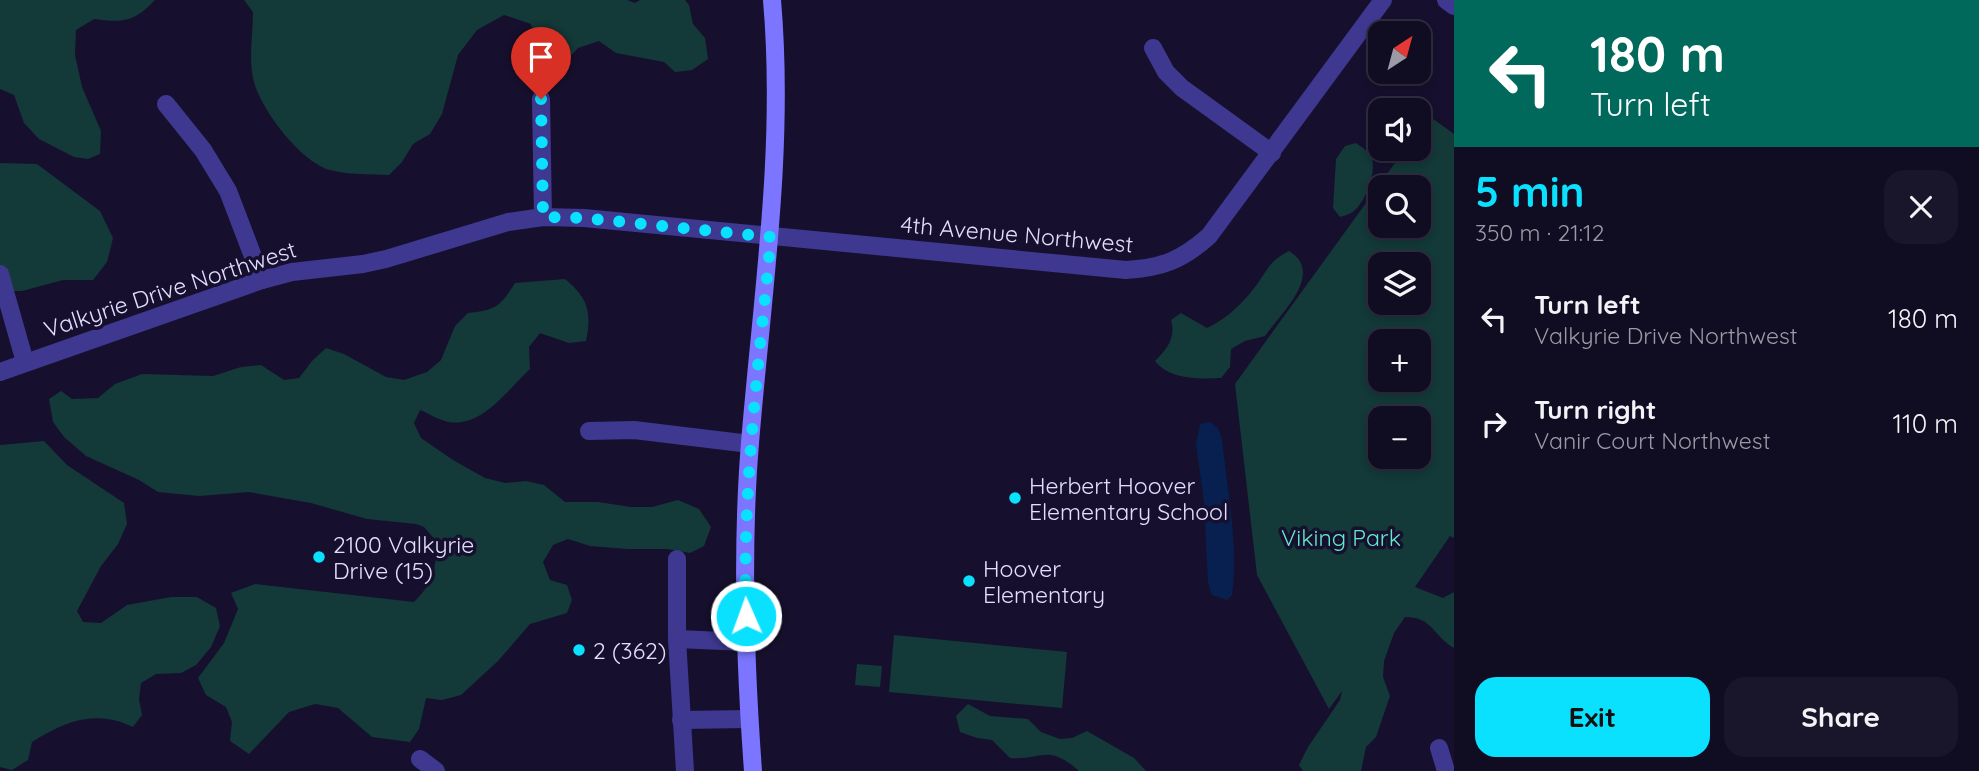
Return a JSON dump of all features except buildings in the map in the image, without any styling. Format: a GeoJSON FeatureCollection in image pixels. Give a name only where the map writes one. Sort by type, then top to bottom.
{"type":"FeatureCollection","features":[{"type":"Feature","properties":{"kind":"main road"},"geometry":{"type":"LineString","coordinates":[[753,771],[744,563],[750,444],[771,237],[777,103],[772,0]]}},
{"type":"Feature","properties":{"kind":"street","name":"4th Avenue Northwest"},"geometry":{"type":"LineString","coordinates":[[771,237],[1126,270],[1151,268],[1172,261],[1192,251],[1209,236],[1383,0]]}},
{"type":"Feature","properties":{"kind":"street"},"geometry":{"type":"LineString","coordinates":[[1446,0],[1454,6]]}},
{"type":"Feature","properties":{"kind":"street"},"geometry":{"type":"LineString","coordinates":[[1153,48],[1166,72],[1182,88],[1272,153]]}},
{"type":"Feature","properties":{"kind":"street"},"geometry":{"type":"LineString","coordinates":[[541,99],[543,217]]}},
{"type":"Feature","properties":{"kind":"street"},"geometry":{"type":"LineString","coordinates":[[166,104],[203,150],[228,191],[262,280]]}},
{"type":"Feature","properties":{"kind":"street","name":"Valkyrie Drive Northwest"},"geometry":{"type":"LineString","coordinates":[[0,372],[262,280],[308,269],[363,264],[508,222],[543,217],[584,218],[771,237]]}},
{"type":"Feature","properties":{"kind":"street"},"geometry":{"type":"LineString","coordinates":[[0,274],[25,362]]}},
{"type":"Feature","properties":{"kind":"street"},"geometry":{"type":"LineString","coordinates":[[589,431],[634,430],[750,444]]}},
{"type":"Feature","properties":{"kind":"street"},"geometry":{"type":"LineString","coordinates":[[677,559],[677,639],[685,771]]}},
{"type":"Feature","properties":{"kind":"street"},"geometry":{"type":"LineString","coordinates":[[677,639],[746,642]]}},
{"type":"Feature","properties":{"kind":"street"},"geometry":{"type":"LineString","coordinates":[[681,720],[749,719]]}},
{"type":"Feature","properties":{"kind":"street"},"geometry":{"type":"LineString","coordinates":[[1439,748],[1446,771]]}},
{"type":"Feature","properties":{"kind":"street"},"geometry":{"type":"LineString","coordinates":[[420,759],[436,771]]}},
{"type":"Feature","properties":{"kind":"green space"},"geometry":{"type":"Polygon","coordinates":[[[0,0],[155,0],[134,17],[121,21],[94,19],[76,30],[75,55],[82,87],[101,131],[100,154],[88,159],[74,157],[39,139],[24,123],[14,95],[0,89],[0,0]]]}},
{"type":"Feature","properties":{"kind":"green space"},"geometry":{"type":"Polygon","coordinates":[[[244,0],[627,0],[635,3],[640,0],[685,0],[689,5],[693,24],[705,38],[708,59],[692,70],[675,72],[664,62],[616,53],[599,41],[578,48],[562,65],[547,67],[536,51],[531,24],[504,15],[477,30],[458,55],[442,114],[430,134],[413,144],[402,162],[389,175],[344,173],[330,170],[307,157],[284,134],[265,107],[252,74],[253,12],[244,0]]]}},
{"type":"Feature","properties":{"kind":"green space","name":"Viking Park"},"geometry":{"type":"Polygon","coordinates":[[[1431,117],[1454,134],[1454,538],[1450,536],[1415,587],[1443,598],[1454,592],[1454,648],[1422,620],[1405,617],[1394,633],[1384,661],[1383,677],[1390,696],[1376,737],[1366,747],[1361,771],[1303,771],[1299,765],[1340,700],[1342,691],[1329,709],[1257,575],[1235,384],[1368,200],[1368,238],[1431,238],[1431,175],[1386,175],[1396,161],[1431,161],[1431,117]]]}},
{"type":"Feature","properties":{"kind":"green space"},"geometry":{"type":"Polygon","coordinates":[[[1356,143],[1367,151],[1368,161],[1372,161],[1373,164],[1372,175],[1368,175],[1368,187],[1359,206],[1352,213],[1340,217],[1333,208],[1336,159],[1345,146],[1356,143]]]}},
{"type":"Feature","properties":{"kind":"green space"},"geometry":{"type":"Polygon","coordinates":[[[0,163],[37,164],[100,211],[113,238],[107,262],[93,280],[63,280],[22,291],[0,291],[0,163]]]}},
{"type":"Feature","properties":{"kind":"green space"},"geometry":{"type":"Polygon","coordinates":[[[1289,251],[1299,260],[1303,270],[1297,293],[1265,336],[1245,341],[1231,349],[1230,367],[1221,378],[1177,375],[1155,361],[1169,343],[1171,320],[1181,313],[1207,328],[1215,324],[1241,303],[1271,264],[1289,251]]]}},
{"type":"Feature","properties":{"kind":"green space"},"geometry":{"type":"Polygon","coordinates":[[[565,279],[579,293],[586,306],[586,341],[569,343],[540,333],[529,347],[530,369],[503,397],[481,414],[458,422],[442,420],[420,410],[414,423],[421,438],[485,478],[505,483],[526,481],[544,485],[565,502],[652,507],[678,500],[699,509],[711,527],[704,546],[690,553],[667,549],[590,546],[568,539],[553,545],[543,562],[550,580],[567,585],[572,600],[567,613],[530,624],[498,661],[461,695],[442,700],[426,698],[419,729],[410,742],[372,737],[338,708],[315,704],[289,712],[249,754],[230,741],[232,722],[226,707],[206,695],[198,678],[224,643],[238,609],[231,593],[255,584],[414,602],[433,574],[436,541],[424,527],[416,524],[367,519],[311,503],[249,492],[199,496],[158,492],[139,480],[86,456],[64,437],[53,422],[49,399],[61,391],[72,399],[98,398],[115,384],[142,374],[213,376],[241,367],[261,365],[284,380],[299,378],[326,348],[344,354],[386,377],[404,380],[427,372],[441,360],[455,326],[468,313],[496,306],[515,283],[565,279]]]}},
{"type":"Feature","properties":{"kind":"green space"},"geometry":{"type":"Polygon","coordinates":[[[44,441],[67,465],[124,503],[127,524],[118,544],[101,566],[77,611],[83,622],[101,623],[127,605],[171,597],[197,597],[216,608],[220,626],[211,647],[196,665],[181,673],[156,674],[141,683],[139,699],[142,715],[133,727],[93,718],[69,723],[32,742],[28,760],[12,770],[0,767],[0,445],[44,441]]]}},
{"type":"Feature","properties":{"kind":"green space"},"geometry":{"type":"Polygon","coordinates":[[[894,635],[1067,652],[1062,708],[889,692],[894,635]]]}},
{"type":"Feature","properties":{"kind":"green space"},"geometry":{"type":"Polygon","coordinates":[[[857,664],[882,666],[880,687],[855,685],[857,664]]]}},
{"type":"Feature","properties":{"kind":"green space"},"geometry":{"type":"Polygon","coordinates":[[[968,704],[990,716],[1028,719],[1041,732],[1060,739],[1072,738],[1087,731],[1134,758],[1146,771],[1079,771],[1068,762],[1052,755],[1010,758],[992,740],[960,732],[956,716],[968,704]]]}},
{"type":"Feature","properties":{"kind":"water"},"geometry":{"type":"Polygon","coordinates":[[[1210,422],[1218,428],[1222,439],[1232,517],[1234,577],[1232,595],[1227,600],[1212,595],[1208,583],[1204,502],[1196,444],[1200,424],[1210,422]]]}},
{"type":"Feature","properties":{"kind":"place","name":"Herbert Hoover Elementary School"},"geometry":{"type":"Point","coordinates":[1015,498]}},
{"type":"Feature","properties":{"kind":"place","name":"2100 Valkyrie Drive (15)"},"geometry":{"type":"Point","coordinates":[319,557]}},
{"type":"Feature","properties":{"kind":"place","name":"Hoover Elementary"},"geometry":{"type":"Point","coordinates":[969,581]}},
{"type":"Feature","properties":{"kind":"place","name":"2 (362)"},"geometry":{"type":"Point","coordinates":[579,650]}},
{"type":"Feature","properties":{"kind":"route"},"geometry":{"type":"LineString","coordinates":[[541,99],[543,217],[584,218],[771,237],[750,444],[744,563],[746,616]]}}]}
